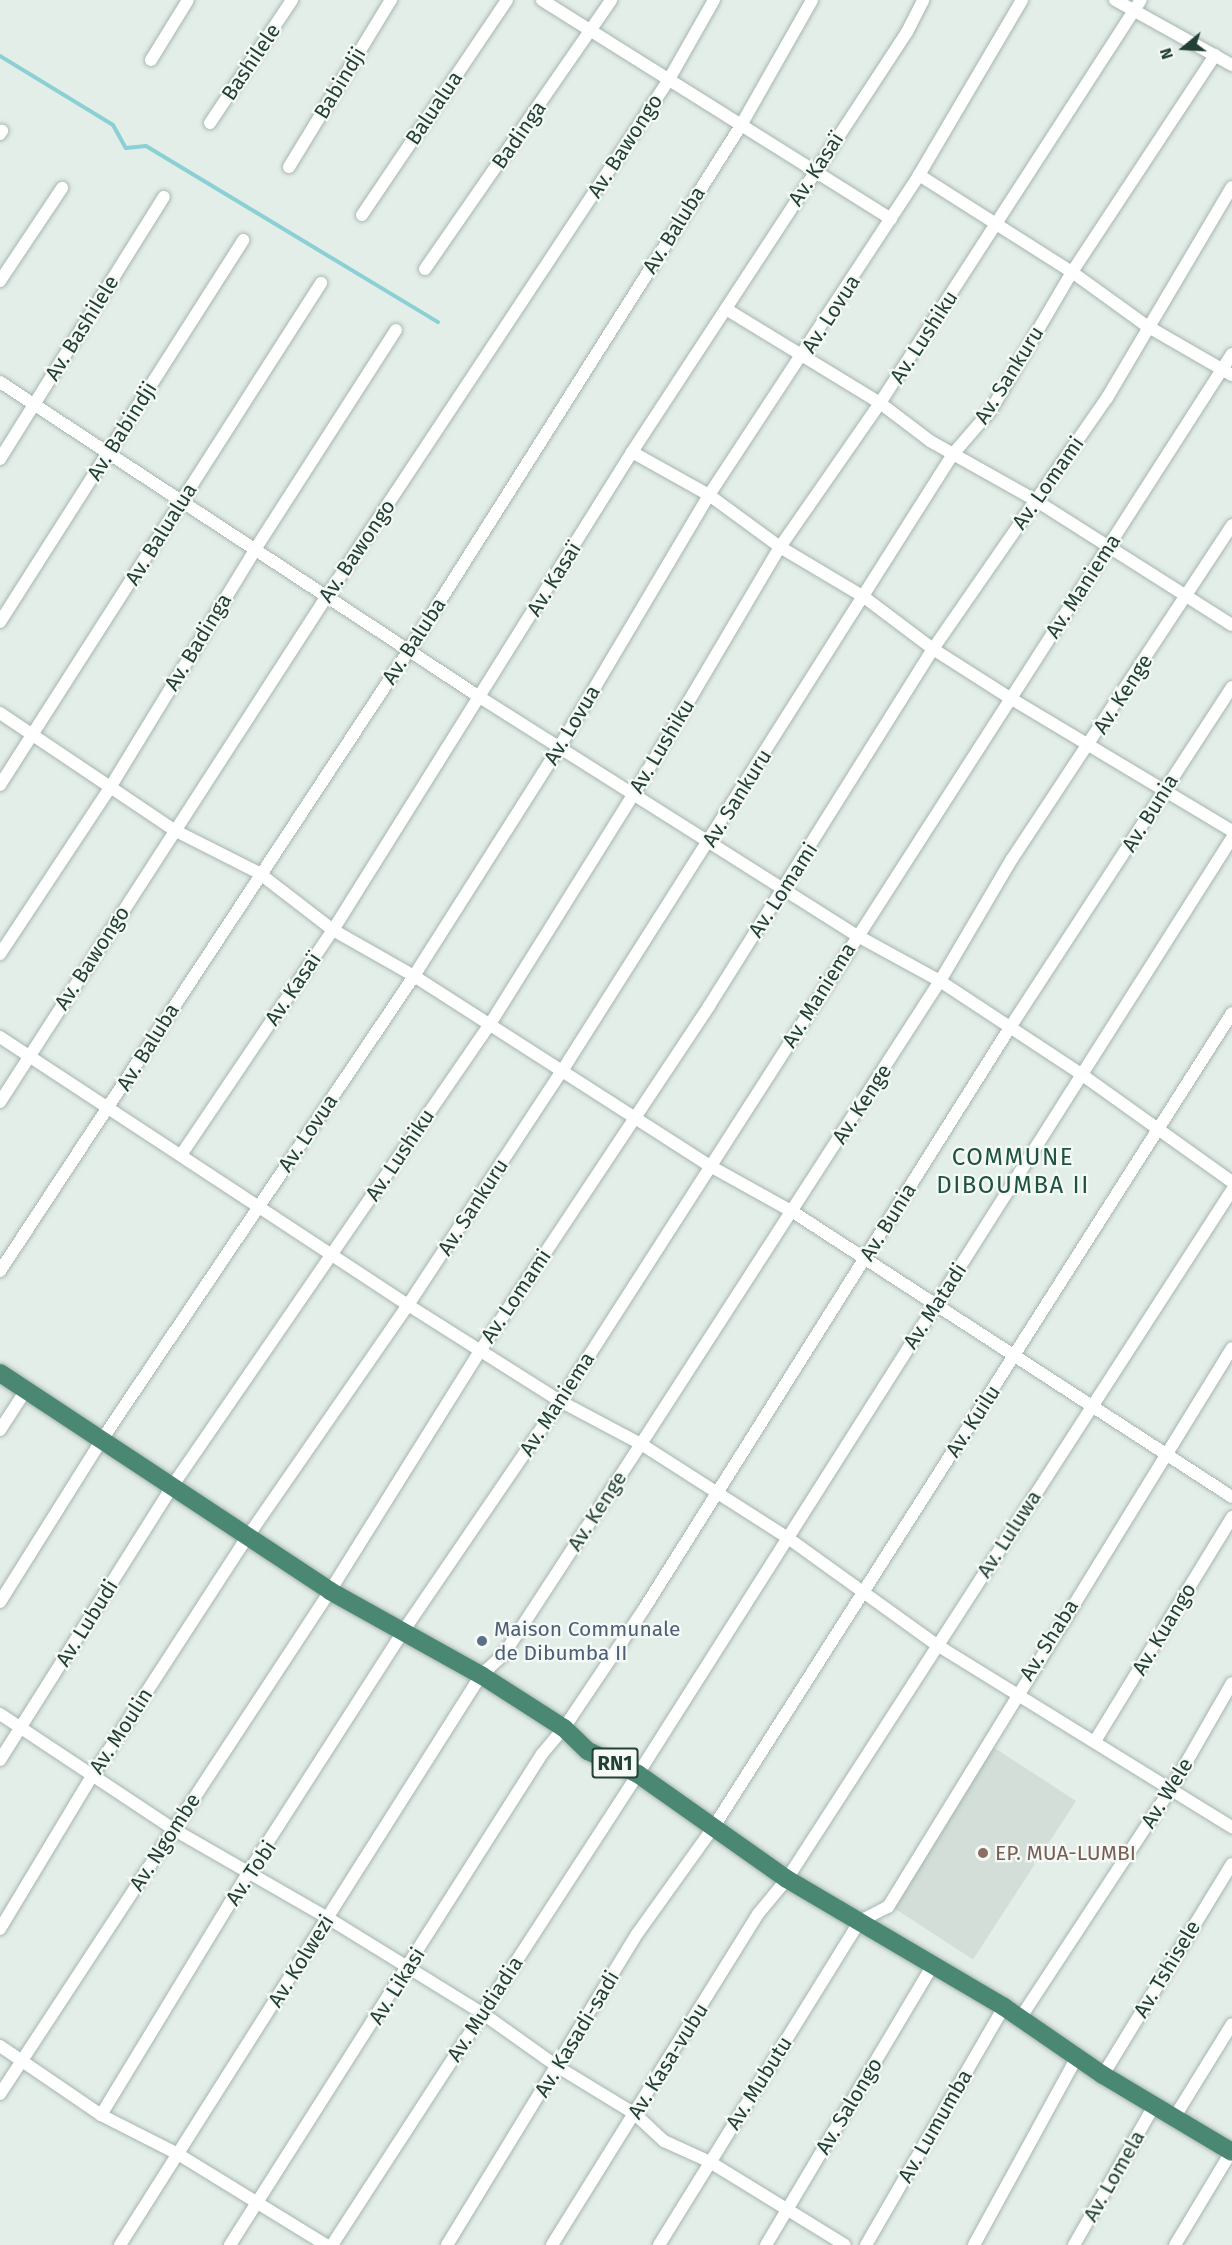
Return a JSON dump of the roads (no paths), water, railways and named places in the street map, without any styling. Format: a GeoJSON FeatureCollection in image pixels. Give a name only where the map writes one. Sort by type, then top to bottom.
{"type":"FeatureCollection","features":[{"type":"Feature","properties":{"kind":"highway","name":"RN1"},"geometry":{"type":"LineString","coordinates":[[0,1373],[103,1438],[330,1591],[481,1675],[564,1728],[588,1751],[638,1774],[787,1879],[860,1921],[932,1967],[1004,2007],[1019,2020],[1103,2075],[1232,2152]]}},
{"type":"Feature","properties":{"kind":"street"},"geometry":{"type":"LineString","coordinates":[[152,60],[188,0]]}},
{"type":"Feature","properties":{"kind":"street","name":"Bashilele"},"geometry":{"type":"LineString","coordinates":[[210,123],[292,0]]}},
{"type":"Feature","properties":{"kind":"street","name":"Babindji"},"geometry":{"type":"LineString","coordinates":[[289,167],[391,0]]}},
{"type":"Feature","properties":{"kind":"street","name":"Balualua"},"geometry":{"type":"LineString","coordinates":[[362,215],[507,0]]}},
{"type":"Feature","properties":{"kind":"street"},"geometry":{"type":"LineString","coordinates":[[542,0],[740,127],[891,219]]}},
{"type":"Feature","properties":{"kind":"street","name":"Badinga"},"geometry":{"type":"LineString","coordinates":[[425,269],[591,33],[611,0]]}},
{"type":"Feature","properties":{"kind":"street","name":"Av. Bawongo"},"geometry":{"type":"LineString","coordinates":[[0,1102],[327,596],[668,81],[714,0]]}},
{"type":"Feature","properties":{"kind":"street","name":"Av. Baluba"},"geometry":{"type":"LineString","coordinates":[[0,1271],[109,1108],[259,873],[409,650],[740,127],[812,0]]}},
{"type":"Feature","properties":{"kind":"street","name":"Av. Kasaï"},"geometry":{"type":"LineString","coordinates":[[180,1155],[333,930],[481,698],[632,452],[813,172],[907,32],[923,0]]}},
{"type":"Feature","properties":{"kind":"street","name":"Av. Lovua"},"geometry":{"type":"LineString","coordinates":[[0,1602],[103,1438],[414,976],[560,746],[709,495],[803,357],[920,174],[1022,0]]}},
{"type":"Feature","properties":{"kind":"street"},"geometry":{"type":"LineString","coordinates":[[1115,0],[1232,65]]}},
{"type":"Feature","properties":{"kind":"street","name":"Av. Lushiku"},"geometry":{"type":"LineString","coordinates":[[172,1485],[490,1024],[635,792],[780,547],[880,404],[1141,0]]}},
{"type":"Feature","properties":{"kind":"street","name":"Av. Sankuru"},"geometry":{"type":"LineString","coordinates":[[248,1536],[408,1305],[562,1071],[711,840],[953,454],[991,410],[1072,272],[1215,55]]}},
{"type":"Feature","properties":{"kind":"street"},"geometry":{"type":"LineString","coordinates":[[920,174],[996,226],[1072,272],[1147,326],[1227,373]]}},
{"type":"Feature","properties":{"kind":"street","name":"Av. Lomami"},"geometry":{"type":"LineString","coordinates":[[330,1591],[480,1351],[635,1119],[933,649],[1107,398],[1147,326],[1232,187]]}},
{"type":"Feature","properties":{"kind":"street"},"geometry":{"type":"LineString","coordinates":[[0,281],[62,188]]}},
{"type":"Feature","properties":{"kind":"street","name":"Av. Bashilele"},"geometry":{"type":"LineString","coordinates":[[0,459],[164,197]]}},
{"type":"Feature","properties":{"kind":"street","name":"Av. Babindji"},"geometry":{"type":"LineString","coordinates":[[0,622],[243,240]]}},
{"type":"Feature","properties":{"kind":"street","name":"Av. Balualua"},"geometry":{"type":"LineString","coordinates":[[0,785],[321,283]]}},
{"type":"Feature","properties":{"kind":"street"},"geometry":{"type":"LineString","coordinates":[[726,309],[880,404],[953,454],[1035,500],[1107,549],[1232,625]]}},
{"type":"Feature","properties":{"kind":"street","name":"Av. Badinga"},"geometry":{"type":"LineString","coordinates":[[0,954],[111,786],[256,548],[396,330]]}},
{"type":"Feature","properties":{"kind":"street","name":"Av. Maniema"},"geometry":{"type":"LineString","coordinates":[[402,1633],[560,1401],[856,935],[1107,549],[1227,373],[1232,354]]}},
{"type":"Feature","properties":{"kind":"street"},"geometry":{"type":"LineString","coordinates":[[0,382],[109,451],[181,502],[256,548],[481,698],[711,840],[856,935],[940,981],[1009,1029],[1084,1076],[1157,1131],[1232,1182]]}},
{"type":"Feature","properties":{"kind":"street"},"geometry":{"type":"LineString","coordinates":[[632,452],[709,495],[780,547],[864,597],[933,649],[1010,698],[1091,743],[1162,792],[1232,831]]}},
{"type":"Feature","properties":{"kind":"street","name":"Av. Kenge"},"geometry":{"type":"LineString","coordinates":[[481,1675],[504,1654],[793,1212],[940,981],[1012,859],[1091,743],[1232,525]]}},
{"type":"Feature","properties":{"kind":"street","name":"Av. Bunia"},"geometry":{"type":"LineString","coordinates":[[564,1728],[865,1260],[1009,1029],[1232,687]]}},
{"type":"Feature","properties":{"kind":"street"},"geometry":{"type":"LineString","coordinates":[[0,713],[174,830],[259,873],[333,930],[414,976],[710,1166],[793,1212],[937,1304],[1013,1357],[1166,1451],[1232,1497]]}},
{"type":"Feature","properties":{"kind":"street","name":"Av. Matadi"},"geometry":{"type":"LineString","coordinates":[[638,1774],[1084,1076],[1232,838]]}},
{"type":"Feature","properties":{"kind":"street","name":"Av. Kuilu"},"geometry":{"type":"LineString","coordinates":[[713,1828],[1232,1013]]}},
{"type":"Feature","properties":{"kind":"street"},"geometry":{"type":"LineString","coordinates":[[0,1036],[480,1351],[560,1401],[641,1444],[788,1538],[937,1645],[1232,1827]]}},
{"type":"Feature","properties":{"kind":"street","name":"Av. Luluwa"},"geometry":{"type":"LineString","coordinates":[[787,1879],[1232,1190]]}},
{"type":"Feature","properties":{"kind":"street","name":"Av. Shaba"},"geometry":{"type":"LineString","coordinates":[[860,1921],[888,1907],[1016,1693],[1232,1348]]}},
{"type":"Feature","properties":{"kind":"street"},"geometry":{"type":"LineString","coordinates":[[0,1430],[26,1390]]}},
{"type":"Feature","properties":{"kind":"street","name":"Av. Lubudi"},"geometry":{"type":"LineString","coordinates":[[0,1760],[172,1485]]}},
{"type":"Feature","properties":{"kind":"street","name":"Av. Kuango"},"geometry":{"type":"LineString","coordinates":[[1095,1742],[1232,1517]]}},
{"type":"Feature","properties":{"kind":"street","name":"Av. Moulin"},"geometry":{"type":"LineString","coordinates":[[0,1929],[92,1776],[248,1536]]}},
{"type":"Feature","properties":{"kind":"street","name":"Av. Ngombe"},"geometry":{"type":"LineString","coordinates":[[0,2094],[330,1591]]}},
{"type":"Feature","properties":{"kind":"street","name":"Av. Tobi"},"geometry":{"type":"LineString","coordinates":[[101,2115],[248,1873],[402,1633]]}},
{"type":"Feature","properties":{"kind":"street","name":"Av. Kolwezi"},"geometry":{"type":"LineString","coordinates":[[120,2245],[481,1675]]}},
{"type":"Feature","properties":{"kind":"street","name":"Av. Wele"},"geometry":{"type":"LineString","coordinates":[[1019,2020],[1171,1790],[1232,1683]]}},
{"type":"Feature","properties":{"kind":"street"},"geometry":{"type":"LineString","coordinates":[[0,1714],[173,1829],[328,1918],[482,2013],[558,2067],[635,2114],[664,2141],[710,2162],[845,2245]]}},
{"type":"Feature","properties":{"kind":"street","name":"Av. Likasi"},"geometry":{"type":"LineString","coordinates":[[230,2245],[409,1968],[542,1754],[564,1728]]}},
{"type":"Feature","properties":{"kind":"street","name":"Av. Mudiadia"},"geometry":{"type":"LineString","coordinates":[[332,2245],[638,1774]]}},
{"type":"Feature","properties":{"kind":"street","name":"Av. Kasadi-sadi"},"geometry":{"type":"LineString","coordinates":[[447,2245],[558,2067],[637,1934],[713,1828]]}},
{"type":"Feature","properties":{"kind":"street","name":"Av. Tshisele"},"geometry":{"type":"LineString","coordinates":[[1103,2075],[1232,1864]]}},
{"type":"Feature","properties":{"kind":"street","name":"Av. Kasa-vubu"},"geometry":{"type":"LineString","coordinates":[[552,2245],[758,1914],[787,1879]]}},
{"type":"Feature","properties":{"kind":"street","name":"Av. Mubutu"},"geometry":{"type":"LineString","coordinates":[[659,2245],[860,1921]]}},
{"type":"Feature","properties":{"kind":"street","name":"Av. Salongo"},"geometry":{"type":"LineString","coordinates":[[766,2245],[932,1967]]}},
{"type":"Feature","properties":{"kind":"street","name":"Av. Lumumba"},"geometry":{"type":"LineString","coordinates":[[866,2245],[1004,2007]]}},
{"type":"Feature","properties":{"kind":"street"},"geometry":{"type":"LineString","coordinates":[[1174,2118],[1232,2024]]}},
{"type":"Feature","properties":{"kind":"street"},"geometry":{"type":"LineString","coordinates":[[0,2046],[101,2115],[178,2154],[257,2205],[326,2245]]}},
{"type":"Feature","properties":{"kind":"street"},"geometry":{"type":"LineString","coordinates":[[974,2245],[1077,2057]]}},
{"type":"Feature","properties":{"kind":"street","name":"Av. Lomela"},"geometry":{"type":"LineString","coordinates":[[1074,2245],[1154,2106]]}},
{"type":"Feature","properties":{"kind":"street"},"geometry":{"type":"LineString","coordinates":[[1174,2245],[1232,2152]]}},
{"type":"Feature","properties":{"kind":"waterway"},"geometry":{"type":"LineString","coordinates":[[0,56],[113,125],[126,148],[146,146],[438,322]]}},
{"type":"Feature","properties":{"kind":"place","name":"Maison Communale de Dibumba II"},"geometry":{"type":"Point","coordinates":[482,1641]}},
{"type":"Feature","properties":{"kind":"place","name":"EP. MUA-LUMBI"},"geometry":{"type":"Point","coordinates":[983,1853]}},
{"type":"Feature","properties":{"kind":"district","name":"COMMUNE DIBOUMBA II"},"geometry":{"type":"Point","coordinates":[1013,1172]}}]}
